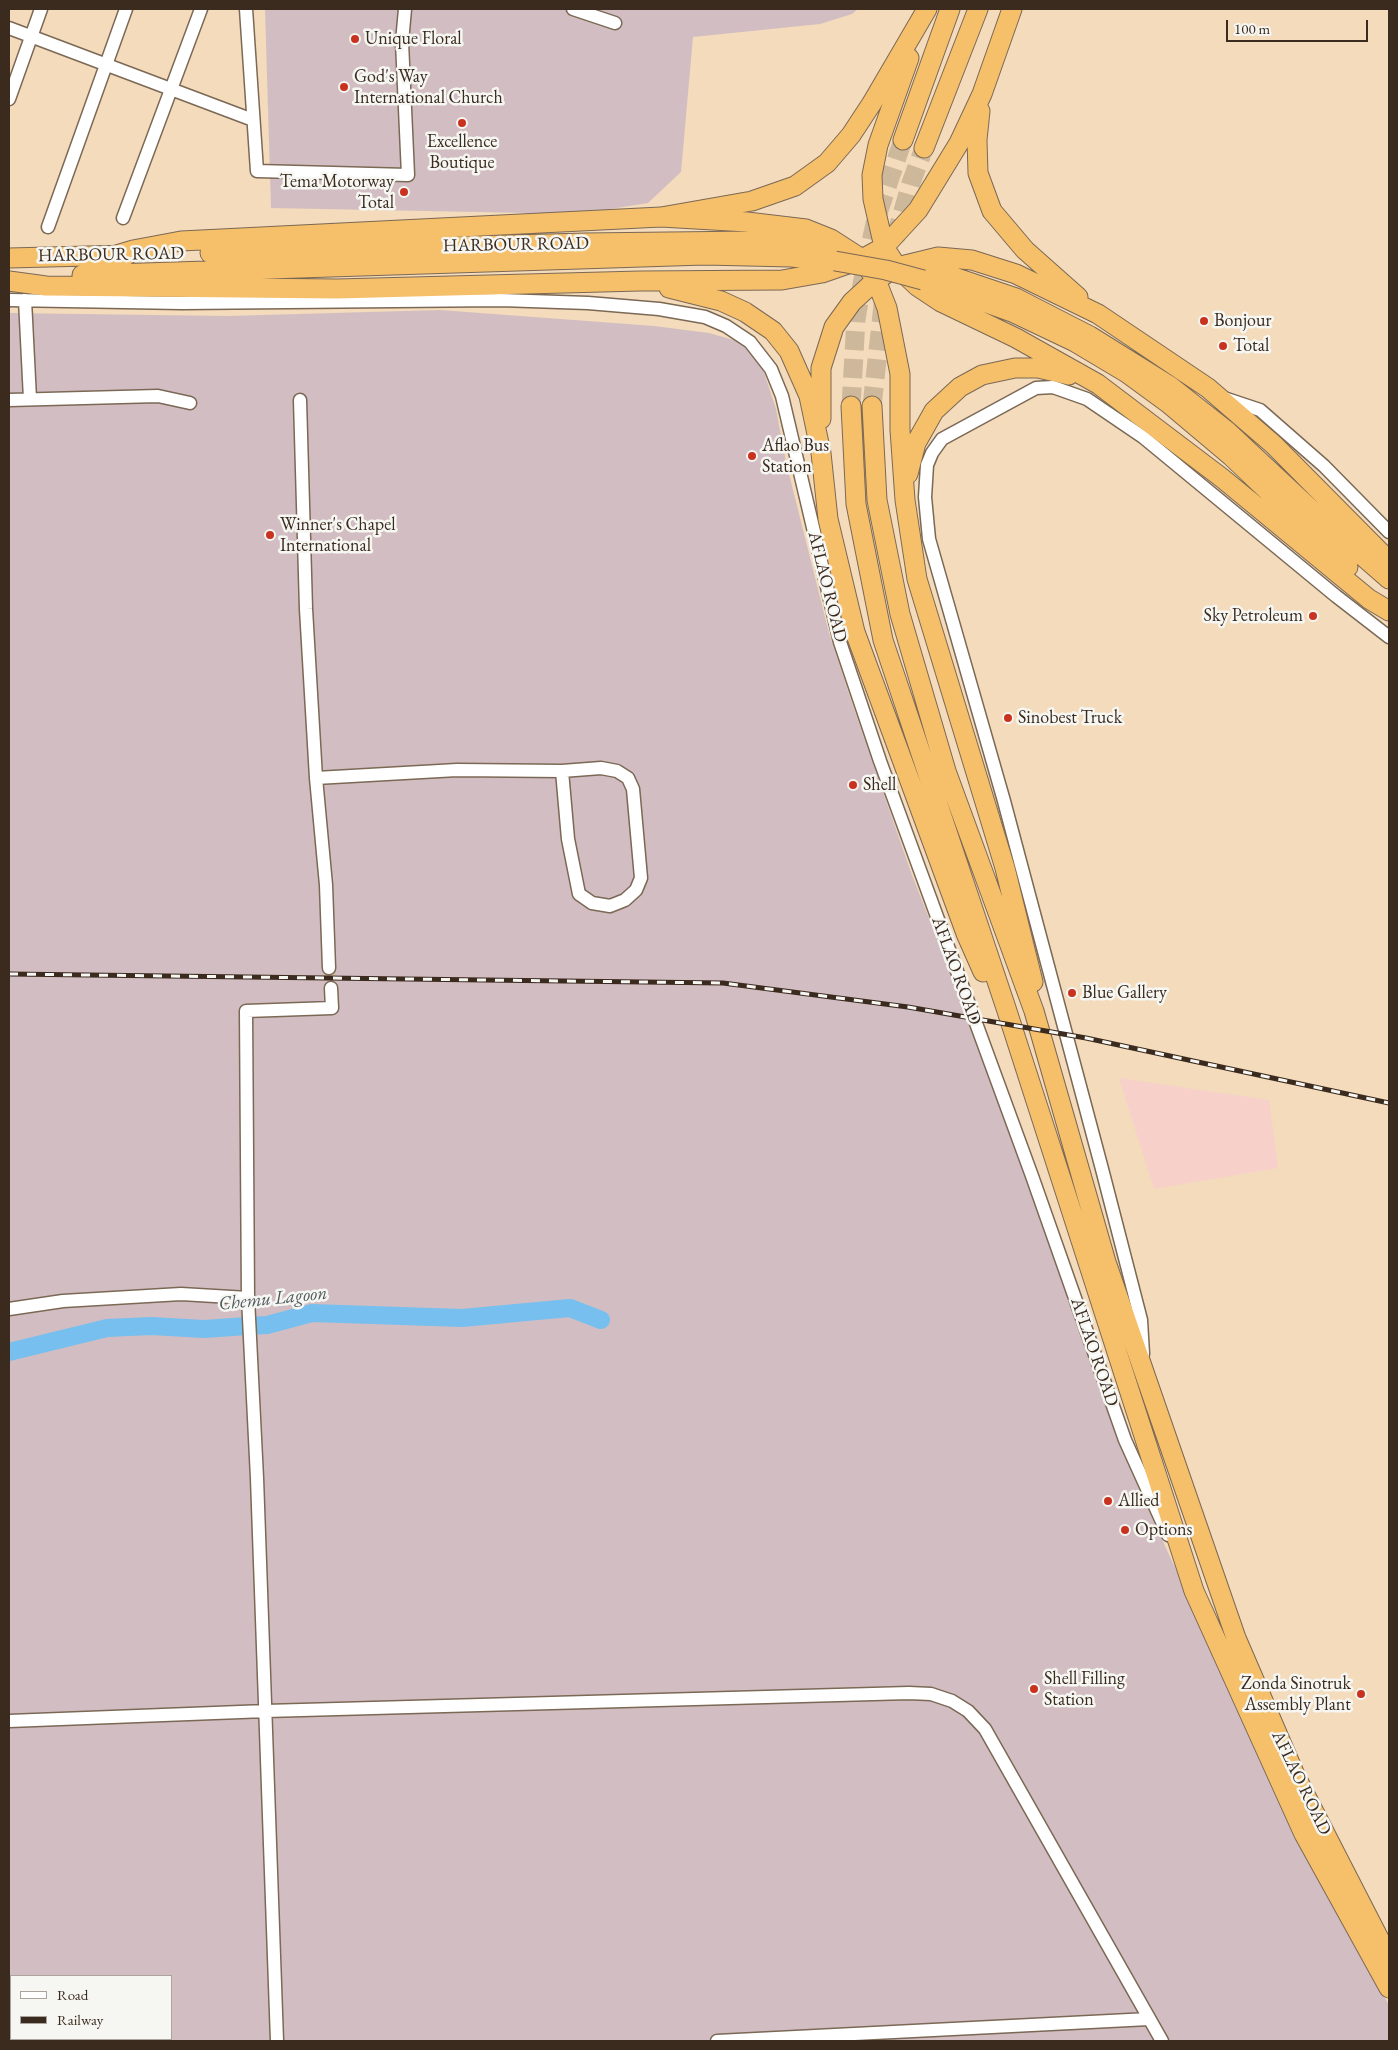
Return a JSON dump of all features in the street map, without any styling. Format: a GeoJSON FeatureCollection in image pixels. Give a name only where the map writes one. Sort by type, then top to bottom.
{"type":"FeatureCollection","features":[{"type":"Feature","properties":{"kind":"highway"},"geometry":{"type":"LineString","coordinates":[[660,217],[752,200],[795,186],[827,163],[851,135],[872,103],[927,9]]}},
{"type":"Feature","properties":{"kind":"highway"},"geometry":{"type":"LineString","coordinates":[[927,9],[878,145],[872,175],[873,199],[884,247],[897,267],[917,286],[941,302],[1016,338],[1098,384],[1222,478],[1369,599],[1389,610]]}},
{"type":"Feature","properties":{"kind":"highway"},"geometry":{"type":"LineString","coordinates":[[903,140],[950,9]]}},
{"type":"Feature","properties":{"kind":"highway"},"geometry":{"type":"LineString","coordinates":[[924,148],[978,9]]}},
{"type":"Feature","properties":{"kind":"highway"},"geometry":{"type":"LineString","coordinates":[[9,279],[46,286],[254,289],[640,280],[782,280],[822,273],[862,259],[884,247],[918,210],[959,143],[982,94],[1012,9]]}},
{"type":"Feature","properties":{"kind":"highway"},"geometry":{"type":"LineString","coordinates":[[982,94],[977,140],[978,173],[992,211],[1025,250],[1098,314],[1220,397],[1274,445],[1389,561]]}},
{"type":"Feature","properties":{"kind":"highway"},"geometry":{"type":"LineString","coordinates":[[116,256],[133,250],[181,242],[660,217],[747,222],[798,228],[831,239],[862,259],[876,280],[890,316],[900,374],[900,430],[905,500],[917,579],[1004,868],[1029,962],[1034,995],[1034,1011]]}},
{"type":"Feature","properties":{"kind":"highway","name":"HARBOUR ROAD"},"geometry":{"type":"LineString","coordinates":[[9,258],[754,241],[800,244],[848,251],[921,267],[975,283],[1014,306]]}},
{"type":"Feature","properties":{"kind":"highway","name":"HARBOUR ROAD"},"geometry":{"type":"LineString","coordinates":[[9,279],[652,256],[791,257],[860,264],[984,300],[1014,306]]}},
{"type":"Feature","properties":{"kind":"highway"},"geometry":{"type":"LineString","coordinates":[[1006,1008],[985,978],[967,936],[855,632],[828,519],[821,452],[821,368],[834,328],[852,302],[876,280],[897,267],[938,257],[972,260],[1016,274],[1098,314]]}},
{"type":"Feature","properties":{"kind":"highway"},"geometry":{"type":"LineString","coordinates":[[640,280],[721,301],[745,312],[772,331],[789,351],[808,396],[821,452]]}},
{"type":"Feature","properties":{"kind":"highway"},"geometry":{"type":"LineString","coordinates":[[1014,306],[1127,373],[1168,403],[1327,535],[1389,579]]}},
{"type":"Feature","properties":{"kind":"highway"},"geometry":{"type":"LineString","coordinates":[[905,500],[908,470],[916,443],[934,411],[960,387],[982,375],[1015,368],[1060,372],[1098,384]]}},
{"type":"Feature","properties":{"kind":"highway","name":"AFLAO ROAD"},"geometry":{"type":"LineString","coordinates":[[851,406],[856,504],[883,640],[1006,1008],[1194,1591],[1304,1834],[1389,1988]]}},
{"type":"Feature","properties":{"kind":"highway","name":"AFLAO ROAD"},"geometry":{"type":"LineString","coordinates":[[872,406],[877,500],[900,614],[946,771],[1034,1011],[1106,1262],[1236,1638],[1295,1775],[1389,1958]]}},
{"type":"Feature","properties":{"kind":"highway"},"geometry":{"type":"LineString","coordinates":[[1327,535],[1389,610]]}},
{"type":"Feature","properties":{"kind":"street"},"geometry":{"type":"LineString","coordinates":[[9,99],[41,9]]}},
{"type":"Feature","properties":{"kind":"street"},"geometry":{"type":"LineString","coordinates":[[48,227],[126,9]]}},
{"type":"Feature","properties":{"kind":"street"},"geometry":{"type":"LineString","coordinates":[[123,218],[170,87],[201,9]]}},
{"type":"Feature","properties":{"kind":"street"},"geometry":{"type":"LineString","coordinates":[[246,9],[257,171],[408,175],[402,42],[405,9]]}},
{"type":"Feature","properties":{"kind":"street"},"geometry":{"type":"LineString","coordinates":[[573,9],[615,23]]}},
{"type":"Feature","properties":{"kind":"street"},"geometry":{"type":"LineString","coordinates":[[9,28],[170,87],[253,120]]}},
{"type":"Feature","properties":{"kind":"street"},"geometry":{"type":"LineString","coordinates":[[9,300],[25,300],[30,399]]}},
{"type":"Feature","properties":{"kind":"street","name":"AFLAO ROAD"},"geometry":{"type":"LineString","coordinates":[[25,300],[182,303],[501,300],[588,303],[659,309],[704,317],[726,326],[750,342],[772,369],[782,396],[840,642],[880,762],[1032,1176],[1125,1440],[1194,1591]]}},
{"type":"Feature","properties":{"kind":"street","name":"AFLAO ROAD"},"geometry":{"type":"LineString","coordinates":[[1145,1376],[1141,1320],[1006,809],[929,539],[925,498],[927,465],[932,452],[942,440],[1036,388],[1053,387],[1087,399],[1143,438],[1336,596],[1389,636]]}},
{"type":"Feature","properties":{"kind":"street"},"geometry":{"type":"LineString","coordinates":[[9,400],[158,396],[190,403]]}},
{"type":"Feature","properties":{"kind":"street"},"geometry":{"type":"LineString","coordinates":[[1220,397],[1260,410],[1324,466],[1389,532]]}},
{"type":"Feature","properties":{"kind":"street"},"geometry":{"type":"LineString","coordinates":[[300,400],[306,609],[316,778],[326,885],[329,968]]}},
{"type":"Feature","properties":{"kind":"street"},"geometry":{"type":"LineString","coordinates":[[316,778],[457,770],[562,771],[601,768],[617,771],[628,778],[633,790],[641,878],[636,890],[625,900],[610,906],[592,902],[579,894],[568,839],[562,771]]}},
{"type":"Feature","properties":{"kind":"street"},"geometry":{"type":"LineString","coordinates":[[277,2041],[266,1711],[248,1298],[246,1011],[332,1008],[331,988]]}},
{"type":"Feature","properties":{"kind":"street"},"geometry":{"type":"LineString","coordinates":[[9,1309],[64,1301],[181,1294],[248,1298]]}},
{"type":"Feature","properties":{"kind":"street"},"geometry":{"type":"LineString","coordinates":[[9,1721],[266,1711],[909,1693],[931,1694],[952,1701],[968,1711],[985,1729],[1162,2041]]}},
{"type":"Feature","properties":{"kind":"street"},"geometry":{"type":"LineString","coordinates":[[717,2041],[1149,2019]]}},
{"type":"Feature","properties":{"kind":"shaded area"},"geometry":{"type":"Polygon","coordinates":[[[265,9],[858,9],[852,14],[820,24],[693,37],[681,172],[648,203],[579,214],[271,208],[265,9]]]}},
{"type":"Feature","properties":{"kind":"shaded area"},"geometry":{"type":"Polygon","coordinates":[[[440,310],[654,326],[709,333],[734,340],[748,350],[763,369],[776,409],[786,462],[829,633],[853,706],[912,875],[986,1063],[1114,1419],[1154,1522],[1214,1652],[1358,1949],[1389,2005],[1389,2041],[9,2041],[9,313],[227,316],[440,310]]]}},
{"type":"Feature","properties":{"kind":"shaded area"},"geometry":{"type":"Polygon","coordinates":[[[1119,1078],[1269,1100],[1278,1168],[1154,1189],[1119,1078]]]}},
{"type":"Feature","properties":{"kind":"waterway","name":"Chemu Lagoon"},"geometry":{"type":"LineString","coordinates":[[9,1352],[107,1328],[151,1326],[204,1329],[267,1325],[312,1313],[462,1318],[570,1308],[601,1320]]}},
{"type":"Feature","properties":{"kind":"tunnel"},"geometry":{"type":"LineString","coordinates":[[851,406],[856,319],[863,279],[876,219],[903,140]]}},
{"type":"Feature","properties":{"kind":"tunnel"},"geometry":{"type":"LineString","coordinates":[[895,239],[911,183],[924,148]]}},
{"type":"Feature","properties":{"kind":"tunnel"},"geometry":{"type":"LineString","coordinates":[[872,406],[884,296]]}},
{"type":"Feature","properties":{"kind":"tunnel"},"geometry":{"type":"LineString","coordinates":[[329,968],[331,988]]}},
{"type":"Feature","properties":{"kind":"railway"},"geometry":{"type":"LineString","coordinates":[[9,974],[723,983],[908,1007],[1086,1038],[1389,1103]]}},
{"type":"Feature","properties":{"kind":"place","name":"Unique Floral"},"geometry":{"type":"Point","coordinates":[355,39]}},
{"type":"Feature","properties":{"kind":"place","name":"God's Way International Church"},"geometry":{"type":"Point","coordinates":[344,87]}},
{"type":"Feature","properties":{"kind":"place","name":"Excellence Boutique"},"geometry":{"type":"Point","coordinates":[462,123]}},
{"type":"Feature","properties":{"kind":"place","name":"Tema Motorway Total"},"geometry":{"type":"Point","coordinates":[404,192]}},
{"type":"Feature","properties":{"kind":"place","name":"Bonjour"},"geometry":{"type":"Point","coordinates":[1204,321]}},
{"type":"Feature","properties":{"kind":"place","name":"Total"},"geometry":{"type":"Point","coordinates":[1223,346]}},
{"type":"Feature","properties":{"kind":"place","name":"Aflao Bus Station"},"geometry":{"type":"Point","coordinates":[752,456]}},
{"type":"Feature","properties":{"kind":"place","name":"Winner's Chapel International"},"geometry":{"type":"Point","coordinates":[270,535]}},
{"type":"Feature","properties":{"kind":"place","name":"Sky Petroleum"},"geometry":{"type":"Point","coordinates":[1313,616]}},
{"type":"Feature","properties":{"kind":"place","name":"Sinobest Truck"},"geometry":{"type":"Point","coordinates":[1008,718]}},
{"type":"Feature","properties":{"kind":"place","name":"Shell"},"geometry":{"type":"Point","coordinates":[853,785]}},
{"type":"Feature","properties":{"kind":"place","name":"Blue Gallery"},"geometry":{"type":"Point","coordinates":[1072,993]}},
{"type":"Feature","properties":{"kind":"place","name":"Allied"},"geometry":{"type":"Point","coordinates":[1108,1501]}},
{"type":"Feature","properties":{"kind":"place","name":"Options"},"geometry":{"type":"Point","coordinates":[1125,1530]}},
{"type":"Feature","properties":{"kind":"place","name":"Shell Filling Station"},"geometry":{"type":"Point","coordinates":[1034,1689]}},
{"type":"Feature","properties":{"kind":"place","name":"Zonda Sinotruk Assembly Plant"},"geometry":{"type":"Point","coordinates":[1361,1694]}}]}
